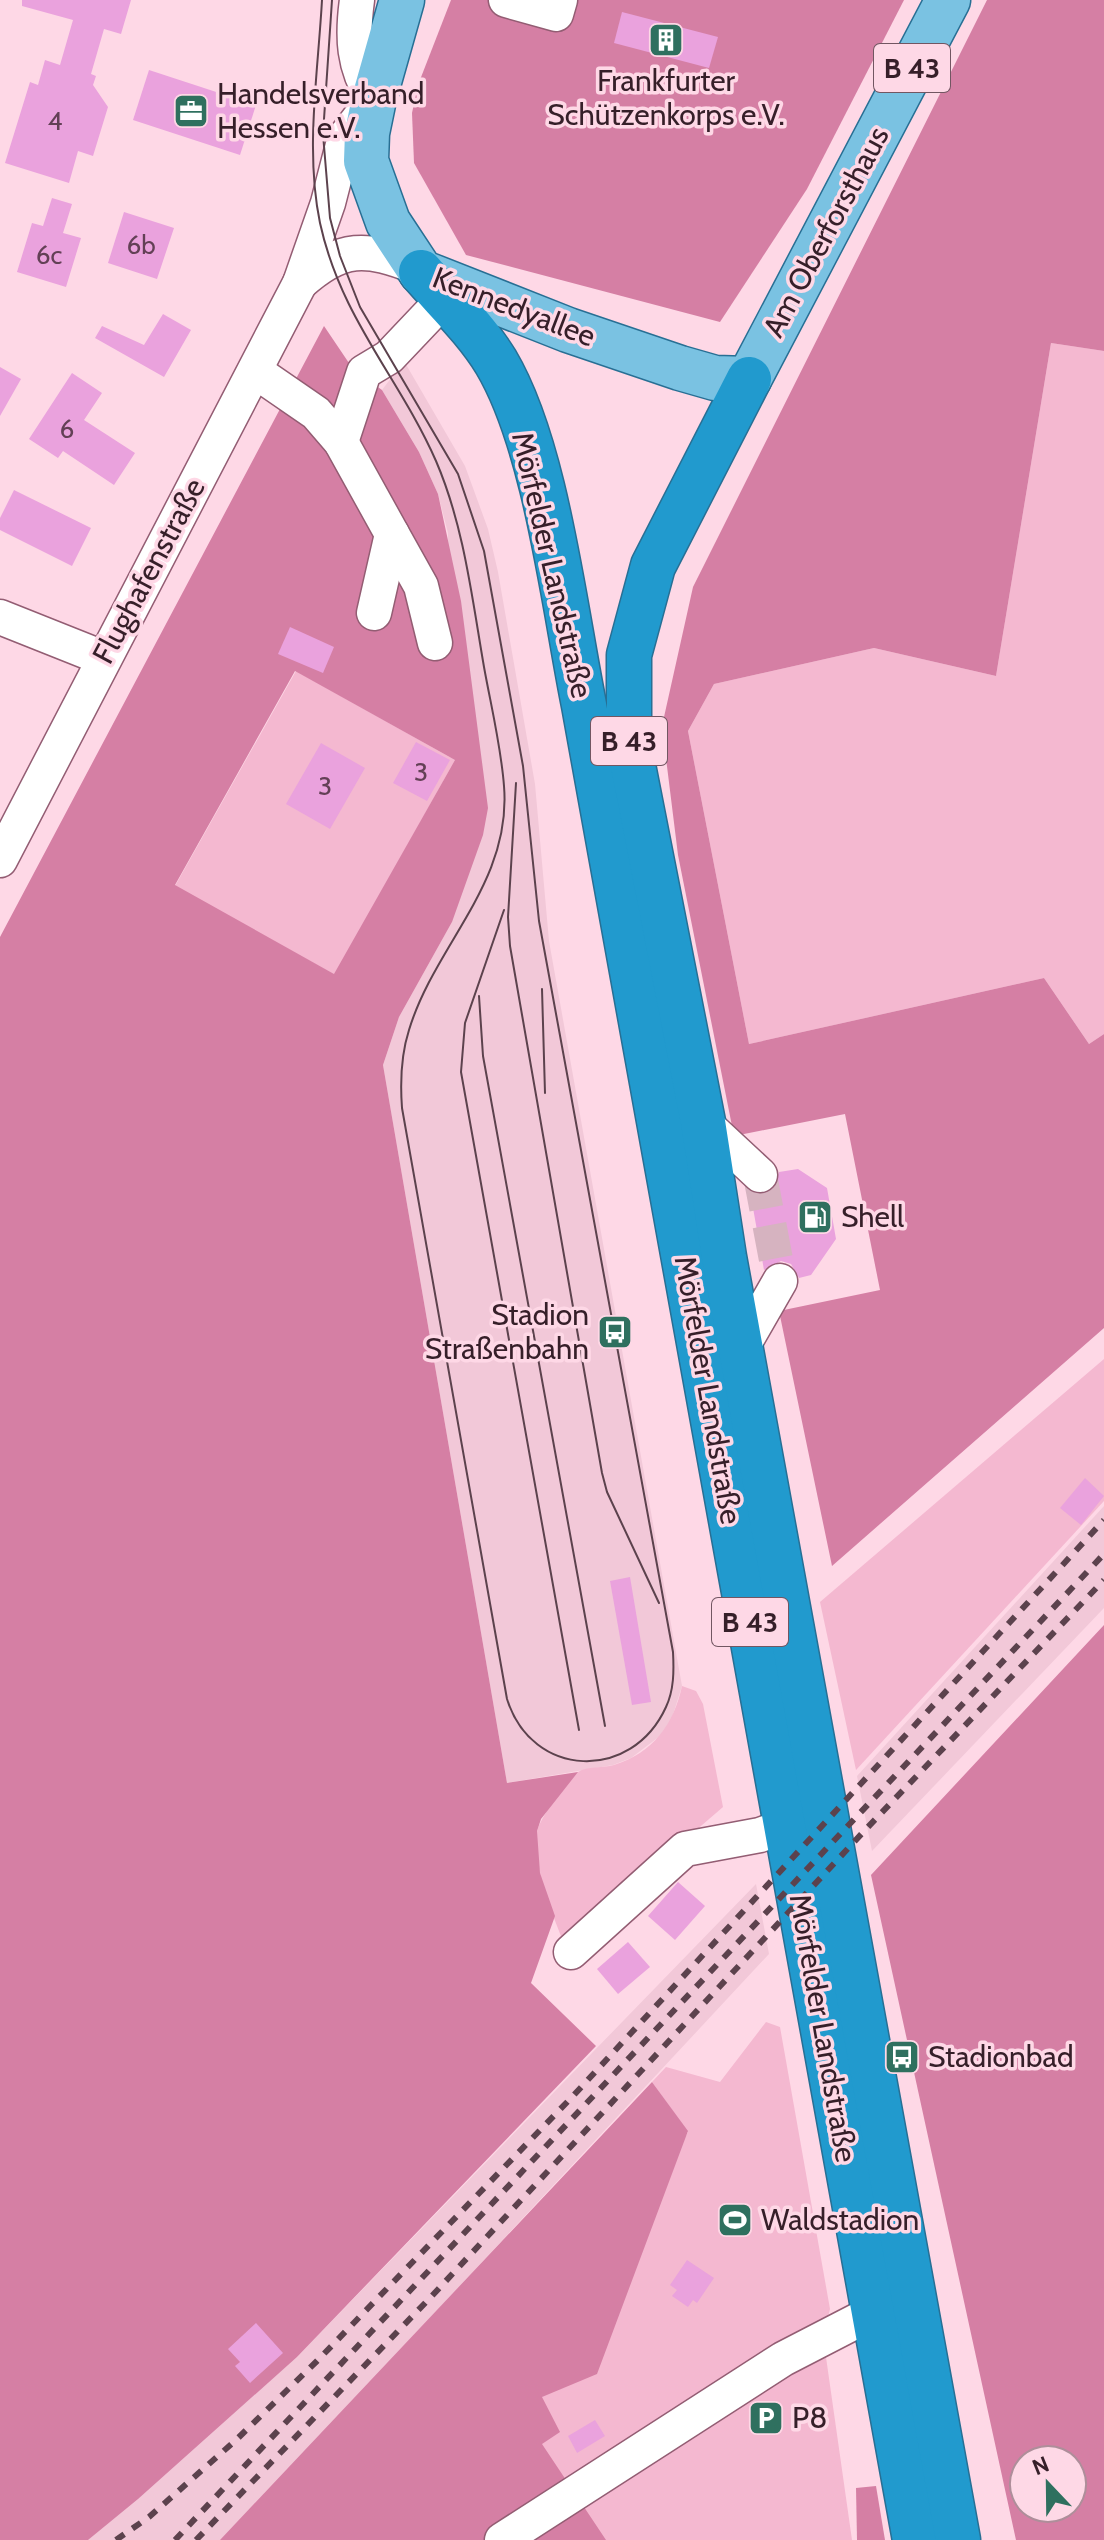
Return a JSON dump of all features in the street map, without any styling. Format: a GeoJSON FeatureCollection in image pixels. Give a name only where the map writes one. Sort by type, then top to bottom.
{"type":"FeatureCollection","features":[{"type":"Feature","properties":{"kind":"highway","name":"Mörfelder Landstraße"},"geometry":{"type":"LineString","coordinates":[[427,279],[496,362],[511,393],[536,469],[584,705],[915,2540]]}},
{"type":"Feature","properties":{"kind":"highway","name":"Mörfelder Landstraße"},"geometry":{"type":"LineString","coordinates":[[749,379],[653,566],[629,655],[629,745],[703,1122],[741,1349],[958,2540]]}},
{"type":"Feature","properties":{"kind":"main road","name":"Kennedyallee"},"geometry":{"type":"LineString","coordinates":[[402,0],[374,99],[365,145],[369,173],[388,222],[427,279],[680,368],[715,378],[749,379]]}},
{"type":"Feature","properties":{"kind":"main road","name":"Am Oberforsthaus"},"geometry":{"type":"LineString","coordinates":[[749,379],[948,0]]}},
{"type":"Feature","properties":{"kind":"street"},"geometry":{"type":"LineString","coordinates":[[357,0],[354,52],[359,73],[374,99]]}},
{"type":"Feature","properties":{"kind":"street"},"geometry":{"type":"LineString","coordinates":[[506,0],[556,14],[560,0]]}},
{"type":"Feature","properties":{"kind":"street","name":"Flughafenstraße"},"geometry":{"type":"LineString","coordinates":[[0,860],[300,283],[328,203],[345,137],[374,99]]}},
{"type":"Feature","properties":{"kind":"street","name":"Flughafenstraße"},"geometry":{"type":"LineString","coordinates":[[300,283],[326,262],[352,253],[380,253],[427,279]]}},
{"type":"Feature","properties":{"kind":"street"},"geometry":{"type":"LineString","coordinates":[[341,442],[364,372],[389,357],[427,279]]}},
{"type":"Feature","properties":{"kind":"street"},"geometry":{"type":"LineString","coordinates":[[255,371],[316,413],[341,442],[421,586],[435,643]]}},
{"type":"Feature","properties":{"kind":"street"},"geometry":{"type":"LineString","coordinates":[[374,613],[392,534]]}},
{"type":"Feature","properties":{"kind":"street"},"geometry":{"type":"LineString","coordinates":[[0,617],[103,658]]}},
{"type":"Feature","properties":{"kind":"street"},"geometry":{"type":"LineString","coordinates":[[703,1122],[760,1175]]}},
{"type":"Feature","properties":{"kind":"street"},"geometry":{"type":"LineString","coordinates":[[741,1349],[780,1281]]}},
{"type":"Feature","properties":{"kind":"street"},"geometry":{"type":"LineString","coordinates":[[571,1952],[685,1849],[760,1835],[787,1825]]}},
{"type":"Feature","properties":{"kind":"street"},"geometry":{"type":"LineString","coordinates":[[502,2540],[783,2359],[874,2312]]}},
{"type":"Feature","properties":{"kind":"shaded area"},"geometry":{"type":"Polygon","coordinates":[[[451,0],[904,0],[807,189],[720,322],[466,255],[414,163],[412,113],[418,85],[451,0]]]}},
{"type":"Feature","properties":{"kind":"shaded area"},"geometry":{"type":"Polygon","coordinates":[[[987,0],[1104,0],[1104,351],[1051,343],[996,676],[874,648],[714,684],[688,731],[749,1044],[1044,978],[1089,1044],[1104,1034],[1104,1328],[832,1566],[779,1311],[880,1290],[845,1114],[734,1136],[678,855],[662,726],[693,587],[987,0]]]}},
{"type":"Feature","properties":{"kind":"shaded area"},"geometry":{"type":"Polygon","coordinates":[[[324,326],[353,369],[382,390],[419,452],[438,494],[461,601],[488,808],[483,835],[452,922],[399,1017],[383,1065],[507,1783],[578,1772],[541,1819],[537,1831],[540,1873],[555,1916],[531,1983],[596,2046],[297,2357],[88,2540],[0,2540],[0,937],[324,326]],[[295,671],[175,885],[334,974],[455,760],[295,671]]]}},
{"type":"Feature","properties":{"kind":"shaded area"},"geometry":{"type":"Polygon","coordinates":[[[1051,343],[1104,351],[1104,1034],[1089,1044],[1044,978],[749,1044],[688,731],[714,684],[874,648],[996,676],[1051,343]]]}},
{"type":"Feature","properties":{"kind":"shaded area"},"geometry":{"type":"Polygon","coordinates":[[[404,361],[465,466],[488,529],[498,572],[535,784],[549,941],[682,1686],[671,1721],[660,1736],[631,1758],[613,1765],[507,1783],[383,1065],[399,1017],[452,922],[448,533],[438,494],[419,452],[382,390],[404,361]]]}},
{"type":"Feature","properties":{"kind":"shaded area"},"geometry":{"type":"Polygon","coordinates":[[[296,671],[455,760],[335,975],[175,886],[296,671]]]}},
{"type":"Feature","properties":{"kind":"shaded area"},"geometry":{"type":"Polygon","coordinates":[[[1104,1359],[1104,1501],[856,1770],[820,1602],[1104,1359]]]}},
{"type":"Feature","properties":{"kind":"shaded area"},"geometry":{"type":"Polygon","coordinates":[[[1104,1506],[1104,1608],[872,1851],[857,1776],[1104,1506]]]}},
{"type":"Feature","properties":{"kind":"shaded area"},"geometry":{"type":"Polygon","coordinates":[[[1104,1625],[1104,2540],[1016,2540],[1013,2524],[1088,2524],[1088,2444],[1008,2444],[1008,2503],[871,1875],[1104,1625]]]}},
{"type":"Feature","properties":{"kind":"shaded area"},"geometry":{"type":"Polygon","coordinates":[[[682,1686],[696,1691],[703,1704],[723,1807],[687,1838],[573,1967],[543,1884],[537,1832],[548,1810],[578,1772],[628,1760],[651,1745],[667,1725],[682,1686]]]}},
{"type":"Feature","properties":{"kind":"shaded area"},"geometry":{"type":"Polygon","coordinates":[[[756,1884],[769,1954],[223,2540],[88,2540],[297,2357],[756,1884]]]}},
{"type":"Feature","properties":{"kind":"shaded area","name":"Waldstadion"},"geometry":{"type":"Polygon","coordinates":[[[766,2022],[780,2027],[830,2309],[823,2336],[852,2540],[465,2540],[542,2443],[542,2397],[688,2132],[652,2082],[666,2067],[720,2082],[766,2022]]]}},
{"type":"Feature","properties":{"kind":"shaded area"},"geometry":{"type":"Polygon","coordinates":[[[652,2082],[688,2131],[597,2374],[542,2397],[560,2432],[542,2444],[606,2540],[220,2540],[652,2082]]]}},
{"type":"Feature","properties":{"kind":"shaded area"},"geometry":{"type":"Polygon","coordinates":[[[876,2486],[885,2540],[857,2540],[856,2488],[876,2486]]]}},
{"type":"Feature","properties":{"kind":"building"},"geometry":{"type":"Polygon","coordinates":[[[22,0],[131,0],[121,34],[104,29],[91,74],[96,76],[93,85],[108,107],[93,156],[78,151],[69,183],[5,163],[30,82],[38,85],[45,60],[60,65],[73,20],[22,6],[22,0]]]}},
{"type":"Feature","properties":{"kind":"building","name":"Frankfurter Schützenkorps e.V."},"geometry":{"type":"Polygon","coordinates":[[[622,12],[718,37],[709,68],[614,43],[622,12]]]}},
{"type":"Feature","properties":{"kind":"building"},"geometry":{"type":"Polygon","coordinates":[[[149,70],[256,105],[240,155],[133,120],[149,70]]]}},
{"type":"Feature","properties":{"kind":"building"},"geometry":{"type":"Polygon","coordinates":[[[52,198],[72,204],[63,233],[81,238],[66,287],[17,272],[32,223],[43,226],[52,198]]]}},
{"type":"Feature","properties":{"kind":"building"},"geometry":{"type":"Polygon","coordinates":[[[124,212],[174,228],[157,279],[108,263],[124,212]]]}},
{"type":"Feature","properties":{"kind":"building"},"geometry":{"type":"Polygon","coordinates":[[[163,314],[191,330],[164,377],[95,338],[102,326],[144,345],[163,314]]]}},
{"type":"Feature","properties":{"kind":"building"},"geometry":{"type":"Polygon","coordinates":[[[0,367],[21,379],[0,416],[0,367]]]}},
{"type":"Feature","properties":{"kind":"building"},"geometry":{"type":"Polygon","coordinates":[[[72,373],[102,393],[84,420],[135,453],[114,485],[63,451],[58,458],[29,439],[72,373]]]}},
{"type":"Feature","properties":{"kind":"building"},"geometry":{"type":"Polygon","coordinates":[[[14,490],[91,528],[72,566],[0,530],[0,518],[14,490]]]}},
{"type":"Feature","properties":{"kind":"building"},"geometry":{"type":"Polygon","coordinates":[[[290,627],[334,647],[323,673],[278,654],[290,627]]]}},
{"type":"Feature","properties":{"kind":"building"},"geometry":{"type":"Polygon","coordinates":[[[416,742],[450,760],[427,801],[393,783],[416,742]]]}},
{"type":"Feature","properties":{"kind":"building"},"geometry":{"type":"Polygon","coordinates":[[[321,743],[365,768],[330,829],[286,804],[321,743]]]}},
{"type":"Feature","properties":{"kind":"building"},"geometry":{"type":"Polygon","coordinates":[[[798,1169],[827,1188],[836,1239],[811,1275],[799,1278],[791,1264],[781,1261],[764,1270],[750,1191],[767,1194],[775,1188],[779,1172],[798,1169]]]}},
{"type":"Feature","properties":{"kind":"building"},"geometry":{"type":"Polygon","coordinates":[[[1085,1478],[1104,1496],[1081,1525],[1060,1508],[1085,1478]]]}},
{"type":"Feature","properties":{"kind":"building"},"geometry":{"type":"Polygon","coordinates":[[[630,1577],[651,1702],[632,1705],[610,1581],[630,1577]]]}},
{"type":"Feature","properties":{"kind":"building"},"geometry":{"type":"Polygon","coordinates":[[[678,1882],[705,1906],[675,1940],[648,1916],[678,1882]]]}},
{"type":"Feature","properties":{"kind":"building"},"geometry":{"type":"Polygon","coordinates":[[[628,1942],[650,1967],[618,1994],[597,1969],[628,1942]]]}},
{"type":"Feature","properties":{"kind":"building"},"geometry":{"type":"Polygon","coordinates":[[[687,2260],[714,2278],[697,2303],[693,2300],[688,2307],[672,2296],[677,2290],[670,2285],[687,2260]]]}},
{"type":"Feature","properties":{"kind":"building"},"geometry":{"type":"Polygon","coordinates":[[[256,2323],[283,2353],[250,2383],[235,2366],[240,2362],[228,2349],[256,2323]]]}},
{"type":"Feature","properties":{"kind":"building"},"geometry":{"type":"Polygon","coordinates":[[[595,2420],[605,2436],[577,2453],[568,2436],[595,2420]]]}},
{"type":"Feature","properties":{"kind":"tunnel"},"geometry":{"type":"LineString","coordinates":[[760,1175],[780,1281]]}},
{"type":"Feature","properties":{"kind":"tram line"},"geometry":{"type":"LineString","coordinates":[[322,0],[313,140],[320,223],[342,289],[421,431],[446,486],[466,562],[504,786],[503,821],[496,853],[484,883],[421,999],[409,1030],[402,1068],[402,1108],[507,1699],[520,1725],[538,1745],[559,1756],[583,1761],[607,1759],[630,1749],[650,1731],[666,1707],[673,1680],[673,1652],[539,921],[523,766],[484,551],[458,474],[360,307],[340,256],[330,218],[323,134],[332,0]]}},
{"type":"Feature","properties":{"kind":"tram line"},"geometry":{"type":"LineString","coordinates":[[516,783],[508,917],[510,946],[602,1473],[607,1492],[659,1603]]}},
{"type":"Feature","properties":{"kind":"tram line"},"geometry":{"type":"LineString","coordinates":[[504,910],[465,1023],[461,1072],[579,1730]]}},
{"type":"Feature","properties":{"kind":"tram line"},"geometry":{"type":"LineString","coordinates":[[542,989],[545,1093]]}},
{"type":"Feature","properties":{"kind":"tram line"},"geometry":{"type":"LineString","coordinates":[[479,996],[483,1056],[605,1726]]}},
{"type":"Feature","properties":{"kind":"railway"},"geometry":{"type":"LineString","coordinates":[[116,2540],[149,2517],[236,2440],[317,2361],[573,2096],[1104,1520]]}},
{"type":"Feature","properties":{"kind":"railway"},"geometry":{"type":"LineString","coordinates":[[175,2540],[1104,1554]]}},
{"type":"Feature","properties":{"kind":"railway"},"geometry":{"type":"LineString","coordinates":[[196,2540],[430,2298],[867,1828],[1104,1580]]}},
{"type":"Feature","properties":{"kind":"place","name":"Frankfurter Schützenkorps e.V."},"geometry":{"type":"Point","coordinates":[666,40]}},
{"type":"Feature","properties":{"kind":"place","name":"Handelsverband Hessen e.V."},"geometry":{"type":"Point","coordinates":[191,111]}},
{"type":"Feature","properties":{"kind":"place","name":"Shell"},"geometry":{"type":"Point","coordinates":[815,1217]}},
{"type":"Feature","properties":{"kind":"place","name":"Stadion Straßenbahn"},"geometry":{"type":"Point","coordinates":[615,1332]}},
{"type":"Feature","properties":{"kind":"place","name":"Stadionbad"},"geometry":{"type":"Point","coordinates":[902,2057]}},
{"type":"Feature","properties":{"kind":"place","name":"Waldstadion"},"geometry":{"type":"Point","coordinates":[735,2220]}},
{"type":"Feature","properties":{"kind":"place","name":"P8"},"geometry":{"type":"Point","coordinates":[766,2418]}}]}
